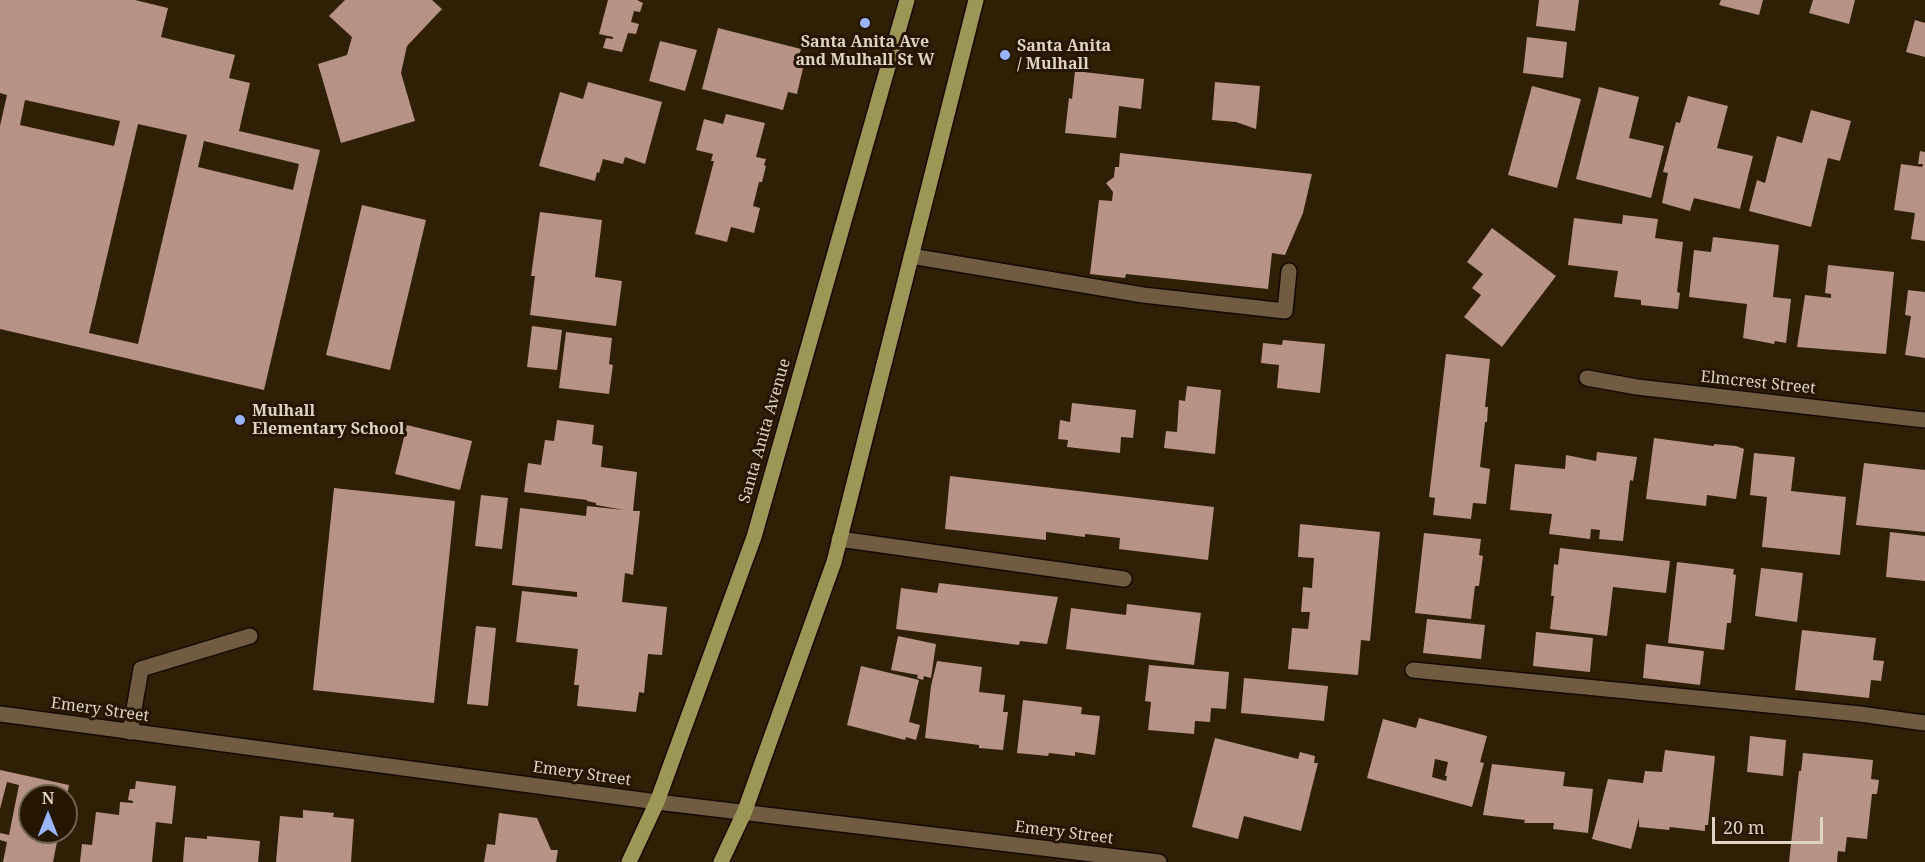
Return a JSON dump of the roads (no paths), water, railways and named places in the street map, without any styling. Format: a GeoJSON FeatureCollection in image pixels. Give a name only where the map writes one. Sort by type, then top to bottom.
{"type":"FeatureCollection","features":[{"type":"Feature","properties":{"kind":"main road","name":"Santa Anita Avenue"},"geometry":{"type":"LineString","coordinates":[[629,862],[657,802],[754,537],[907,0]]}},
{"type":"Feature","properties":{"kind":"main road"},"geometry":{"type":"LineString","coordinates":[[721,862],[744,813],[834,561],[976,0]]}},
{"type":"Feature","properties":{"kind":"street"},"geometry":{"type":"LineString","coordinates":[[911,256],[1143,296],[1285,311],[1289,271]]}},
{"type":"Feature","properties":{"kind":"street","name":"Elmcrest Street"},"geometry":{"type":"LineString","coordinates":[[1587,378],[1637,387],[1925,420]]}},
{"type":"Feature","properties":{"kind":"street"},"geometry":{"type":"LineString","coordinates":[[839,539],[1124,579]]}},
{"type":"Feature","properties":{"kind":"street"},"geometry":{"type":"LineString","coordinates":[[130,732],[141,669],[250,636]]}},
{"type":"Feature","properties":{"kind":"street"},"geometry":{"type":"LineString","coordinates":[[1413,670],[1860,714],[1925,723]]}},
{"type":"Feature","properties":{"kind":"street","name":"Emery Street"},"geometry":{"type":"LineString","coordinates":[[0,714],[657,802],[1160,862]]}},
{"type":"Feature","properties":{"kind":"place","name":"Santa Anita Ave and Mulhall St W"},"geometry":{"type":"Point","coordinates":[865,23]}},
{"type":"Feature","properties":{"kind":"place","name":"Santa Anita / Mulhall"},"geometry":{"type":"Point","coordinates":[1005,55]}},
{"type":"Feature","properties":{"kind":"place","name":"Mulhall Elementary School"},"geometry":{"type":"Point","coordinates":[240,420]}}]}
